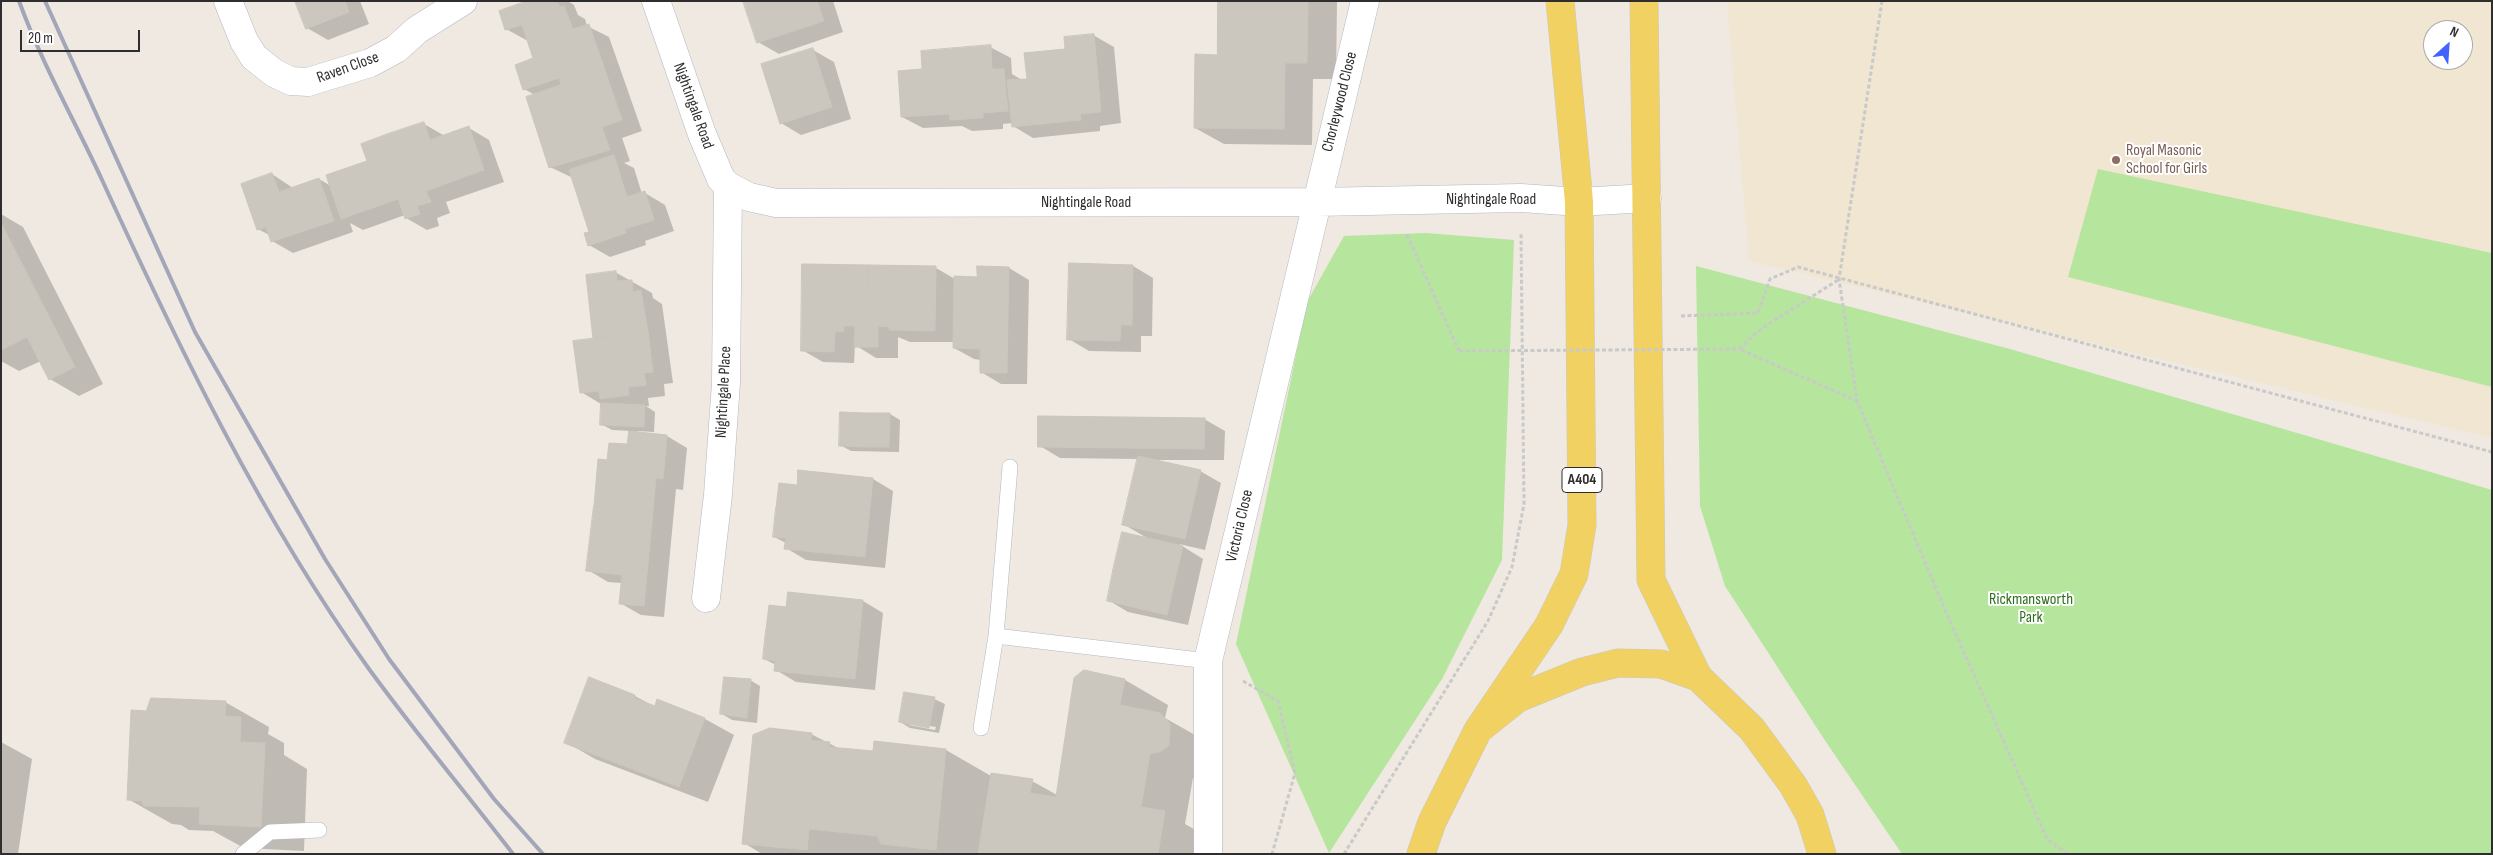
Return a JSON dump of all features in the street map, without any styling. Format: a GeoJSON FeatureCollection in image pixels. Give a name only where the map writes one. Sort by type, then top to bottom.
{"type":"FeatureCollection","features":[{"type":"Feature","properties":{"kind":"main road","name":"A404"},"geometry":{"type":"LineString","coordinates":[[1478,730],[1549,625],[1574,574],[1582,525],[1580,202],[1560,1]]}},
{"type":"Feature","properties":{"kind":"main road"},"geometry":{"type":"LineString","coordinates":[[1644,1],[1651,580],[1698,677],[1752,729],[1793,785],[1810,816],[1823,852]]}},
{"type":"Feature","properties":{"kind":"main road"},"geometry":{"type":"LineString","coordinates":[[1421,854],[1432,822],[1478,730],[1518,698],[1582,672],[1618,662],[1661,664],[1698,677]]}},
{"type":"Feature","properties":{"kind":"street","name":"Raven Close"},"geometry":{"type":"LineString","coordinates":[[228,1],[244,40],[254,57],[274,73],[291,80],[308,82],[370,63],[396,49],[417,30],[463,1]]}},
{"type":"Feature","properties":{"kind":"street","name":"Nightingale Road"},"geometry":{"type":"LineString","coordinates":[[656,1],[702,134],[721,179],[728,186],[749,197],[776,202],[1316,202],[1521,198],[1580,202],[1647,198]]}},
{"type":"Feature","properties":{"kind":"street","name":"Chorleywood Close"},"geometry":{"type":"LineString","coordinates":[[1316,202],[1365,1]]}},
{"type":"Feature","properties":{"kind":"street","name":"Nightingale Place"},"geometry":{"type":"LineString","coordinates":[[706,598],[718,495],[726,383],[728,186]]}},
{"type":"Feature","properties":{"kind":"street","name":"Victoria Close"},"geometry":{"type":"LineString","coordinates":[[1208,854],[1208,661],[1316,202]]}},
{"type":"Feature","properties":{"kind":"lane"},"geometry":{"type":"LineString","coordinates":[[981,728],[996,636],[1010,467]]}},
{"type":"Feature","properties":{"kind":"lane"},"geometry":{"type":"LineString","coordinates":[[996,636],[1208,661]]}},
{"type":"Feature","properties":{"kind":"lane"},"geometry":{"type":"LineString","coordinates":[[243,854],[270,832],[319,830]]}},
{"type":"Feature","properties":{"kind":"path"},"geometry":{"type":"LineString","coordinates":[[1882,1],[1839,279],[1857,401],[1946,612],[2047,839],[2068,854]]}},
{"type":"Feature","properties":{"kind":"path"},"geometry":{"type":"LineString","coordinates":[[1344,854],[1488,621],[1512,567],[1524,504],[1521,198]]}},
{"type":"Feature","properties":{"kind":"path"},"geometry":{"type":"LineString","coordinates":[[1391,200],[1459,351],[1739,348],[1857,401]]}},
{"type":"Feature","properties":{"kind":"path"},"geometry":{"type":"LineString","coordinates":[[1677,316],[1758,313],[1770,279],[1798,267],[2492,452]]}},
{"type":"Feature","properties":{"kind":"path"},"geometry":{"type":"LineString","coordinates":[[1739,348],[1761,329],[1839,279]]}},
{"type":"Feature","properties":{"kind":"path"},"geometry":{"type":"LineString","coordinates":[[1208,661],[1278,701],[1295,773],[1272,854]]}},
{"type":"Feature","properties":{"kind":"shaded area","name":"Royal Masonic School for Girls"},"geometry":{"type":"Polygon","coordinates":[[[1727,1],[2492,1],[2492,438],[1749,261],[1727,1]]]}},
{"type":"Feature","properties":{"kind":"green space"},"geometry":{"type":"Polygon","coordinates":[[[2098,169],[2492,253],[2492,387],[2068,277],[2098,169]]]}},
{"type":"Feature","properties":{"kind":"green space"},"geometry":{"type":"Polygon","coordinates":[[[1426,233],[1514,240],[1502,560],[1442,679],[1329,853],[1236,644],[1307,302],[1344,236],[1426,233]]]}},
{"type":"Feature","properties":{"kind":"green space","name":"Rickmansworth Park"},"geometry":{"type":"Polygon","coordinates":[[[1696,266],[2010,349],[2492,490],[2492,854],[1902,854],[1824,739],[1725,586],[1700,506],[1696,266]]]}},
{"type":"Feature","properties":{"kind":"building"},"geometry":{"type":"Polygon","coordinates":[[[295,1],[345,1],[349,12],[306,29],[295,1]]]}},
{"type":"Feature","properties":{"kind":"building"},"geometry":{"type":"Polygon","coordinates":[[[527,1],[557,1],[560,7],[564,6],[573,29],[589,24],[605,70],[561,85],[559,78],[523,90],[515,65],[533,58],[522,25],[505,30],[499,11],[527,1]]]}},
{"type":"Feature","properties":{"kind":"building"},"geometry":{"type":"Polygon","coordinates":[[[743,1],[817,1],[824,21],[757,43],[743,1]]]}},
{"type":"Feature","properties":{"kind":"building"},"geometry":{"type":"Polygon","coordinates":[[[1218,1],[1308,1],[1307,63],[1285,63],[1284,129],[1194,128],[1195,54],[1217,55],[1218,1]]]}},
{"type":"Feature","properties":{"kind":"building"},"geometry":{"type":"Polygon","coordinates":[[[1094,34],[1101,112],[1080,114],[1081,120],[1012,127],[1007,80],[1027,79],[1024,53],[1065,49],[1064,37],[1094,34]]]}},
{"type":"Feature","properties":{"kind":"building"},"geometry":{"type":"Polygon","coordinates":[[[991,45],[992,69],[1004,69],[1008,111],[983,113],[983,118],[950,120],[949,114],[901,117],[898,71],[922,69],[921,51],[991,45]]]}},
{"type":"Feature","properties":{"kind":"building"},"geometry":{"type":"Polygon","coordinates":[[[813,48],[832,107],[780,124],[761,64],[813,48]]]}},
{"type":"Feature","properties":{"kind":"building"},"geometry":{"type":"Polygon","coordinates":[[[605,70],[622,120],[602,127],[610,150],[549,168],[526,97],[605,70]]]}},
{"type":"Feature","properties":{"kind":"building"},"geometry":{"type":"Polygon","coordinates":[[[424,122],[430,140],[469,126],[484,170],[426,191],[431,202],[417,206],[391,133],[424,122]]]}},
{"type":"Feature","properties":{"kind":"building"},"geometry":{"type":"Polygon","coordinates":[[[391,133],[420,214],[405,219],[398,199],[341,219],[326,175],[367,161],[361,144],[391,133]]]}},
{"type":"Feature","properties":{"kind":"building"},"geometry":{"type":"Polygon","coordinates":[[[614,155],[627,197],[645,191],[654,220],[625,229],[626,233],[588,246],[584,233],[589,232],[569,170],[614,155]]]}},
{"type":"Feature","properties":{"kind":"building"},"geometry":{"type":"Polygon","coordinates":[[[272,173],[279,192],[319,178],[334,221],[271,242],[266,227],[257,230],[241,184],[272,173]]]}},
{"type":"Feature","properties":{"kind":"building"},"geometry":{"type":"Polygon","coordinates":[[[1,223],[75,367],[49,380],[27,337],[1,350],[1,223]]]}},
{"type":"Feature","properties":{"kind":"building"},"geometry":{"type":"Polygon","coordinates":[[[1069,263],[1133,265],[1132,325],[1121,325],[1120,341],[1067,340],[1069,263]]]}},
{"type":"Feature","properties":{"kind":"building"},"geometry":{"type":"Polygon","coordinates":[[[802,264],[868,265],[867,347],[854,347],[855,326],[843,326],[844,332],[835,331],[834,352],[801,351],[802,264]]]}},
{"type":"Feature","properties":{"kind":"building"},"geometry":{"type":"Polygon","coordinates":[[[868,265],[936,266],[935,331],[889,330],[889,327],[878,326],[878,347],[867,347],[868,265]]]}},
{"type":"Feature","properties":{"kind":"building"},"geometry":{"type":"Polygon","coordinates":[[[977,266],[1009,267],[1007,373],[980,373],[980,349],[953,348],[954,276],[977,277],[977,266]]]}},
{"type":"Feature","properties":{"kind":"building"},"geometry":{"type":"Polygon","coordinates":[[[616,271],[617,281],[632,280],[633,292],[641,290],[648,332],[593,339],[586,275],[616,271]]]}},
{"type":"Feature","properties":{"kind":"building"},"geometry":{"type":"Polygon","coordinates":[[[648,332],[653,372],[644,373],[646,385],[628,387],[629,395],[600,399],[599,391],[580,393],[573,341],[648,332]]]}},
{"type":"Feature","properties":{"kind":"building"},"geometry":{"type":"Polygon","coordinates":[[[601,403],[645,405],[644,427],[600,425],[601,403]]]}},
{"type":"Feature","properties":{"kind":"building"},"geometry":{"type":"Polygon","coordinates":[[[840,412],[865,413],[864,447],[839,446],[840,412]]]}},
{"type":"Feature","properties":{"kind":"building"},"geometry":{"type":"Polygon","coordinates":[[[865,413],[890,413],[889,447],[864,447],[865,413]]]}},
{"type":"Feature","properties":{"kind":"building"},"geometry":{"type":"Polygon","coordinates":[[[1038,416],[1205,418],[1204,449],[1038,447],[1038,416]]]}},
{"type":"Feature","properties":{"kind":"building"},"geometry":{"type":"Polygon","coordinates":[[[629,431],[667,435],[663,479],[656,478],[653,511],[594,506],[598,459],[607,460],[609,443],[627,444],[629,431]]]}},
{"type":"Feature","properties":{"kind":"building"},"geometry":{"type":"Polygon","coordinates":[[[1138,456],[1201,470],[1193,504],[1130,490],[1138,456]]]}},
{"type":"Feature","properties":{"kind":"building"},"geometry":{"type":"Polygon","coordinates":[[[798,470],[873,478],[869,518],[776,508],[779,483],[797,485],[798,470]]]}},
{"type":"Feature","properties":{"kind":"building"},"geometry":{"type":"Polygon","coordinates":[[[1130,490],[1193,504],[1185,539],[1122,525],[1130,490]]]}},
{"type":"Feature","properties":{"kind":"building"},"geometry":{"type":"Polygon","coordinates":[[[594,506],[653,511],[644,606],[619,604],[622,575],[586,571],[594,506]]]}},
{"type":"Feature","properties":{"kind":"building"},"geometry":{"type":"Polygon","coordinates":[[[776,508],[869,518],[865,557],[784,549],[786,538],[773,537],[776,508]]]}},
{"type":"Feature","properties":{"kind":"building"},"geometry":{"type":"Polygon","coordinates":[[[1122,532],[1183,546],[1175,580],[1114,566],[1122,532]]]}},
{"type":"Feature","properties":{"kind":"building"},"geometry":{"type":"Polygon","coordinates":[[[1114,566],[1175,580],[1167,615],[1107,601],[1114,566]]]}},
{"type":"Feature","properties":{"kind":"building"},"geometry":{"type":"Polygon","coordinates":[[[788,592],[863,600],[859,639],[766,630],[769,605],[786,607],[788,592]]]}},
{"type":"Feature","properties":{"kind":"building"},"geometry":{"type":"Polygon","coordinates":[[[766,630],[859,639],[855,679],[774,671],[775,661],[763,659],[766,630]]]}},
{"type":"Feature","properties":{"kind":"building"},"geometry":{"type":"Polygon","coordinates":[[[1084,670],[1125,679],[1120,705],[1160,713],[1170,724],[1169,745],[1162,751],[1150,754],[1141,807],[1165,811],[1158,854],[978,854],[991,773],[1033,779],[1030,793],[1056,797],[1074,678],[1084,670]]]}},
{"type":"Feature","properties":{"kind":"building"},"geometry":{"type":"Polygon","coordinates":[[[589,677],[635,695],[634,698],[655,706],[657,699],[705,718],[679,787],[564,743],[589,677]]]}},
{"type":"Feature","properties":{"kind":"building"},"geometry":{"type":"Polygon","coordinates":[[[724,677],[751,679],[747,718],[720,714],[724,677]]]}},
{"type":"Feature","properties":{"kind":"building"},"geometry":{"type":"Polygon","coordinates":[[[904,692],[935,697],[929,728],[899,722],[904,692]]]}},
{"type":"Feature","properties":{"kind":"building"},"geometry":{"type":"Polygon","coordinates":[[[151,698],[226,701],[225,716],[241,717],[240,742],[265,743],[261,827],[199,824],[200,807],[144,806],[142,801],[127,800],[131,710],[146,711],[151,698]]]}},
{"type":"Feature","properties":{"kind":"building"},"geometry":{"type":"Polygon","coordinates":[[[770,728],[812,733],[811,740],[830,742],[829,747],[873,751],[874,741],[946,749],[936,850],[881,844],[877,836],[809,829],[807,850],[742,844],[753,735],[770,728]]]}},
{"type":"Feature","properties":{"kind":"railway"},"geometry":{"type":"LineString","coordinates":[[19,1],[48,70],[162,308],[224,432],[258,493],[330,612],[369,669],[513,854]]}},
{"type":"Feature","properties":{"kind":"railway"},"geometry":{"type":"LineString","coordinates":[[45,1],[195,332],[325,559],[389,659],[494,799],[543,854]]}},
{"type":"Feature","properties":{"kind":"place","name":"Royal Masonic School for Girls"},"geometry":{"type":"Point","coordinates":[2116,160]}}]}
